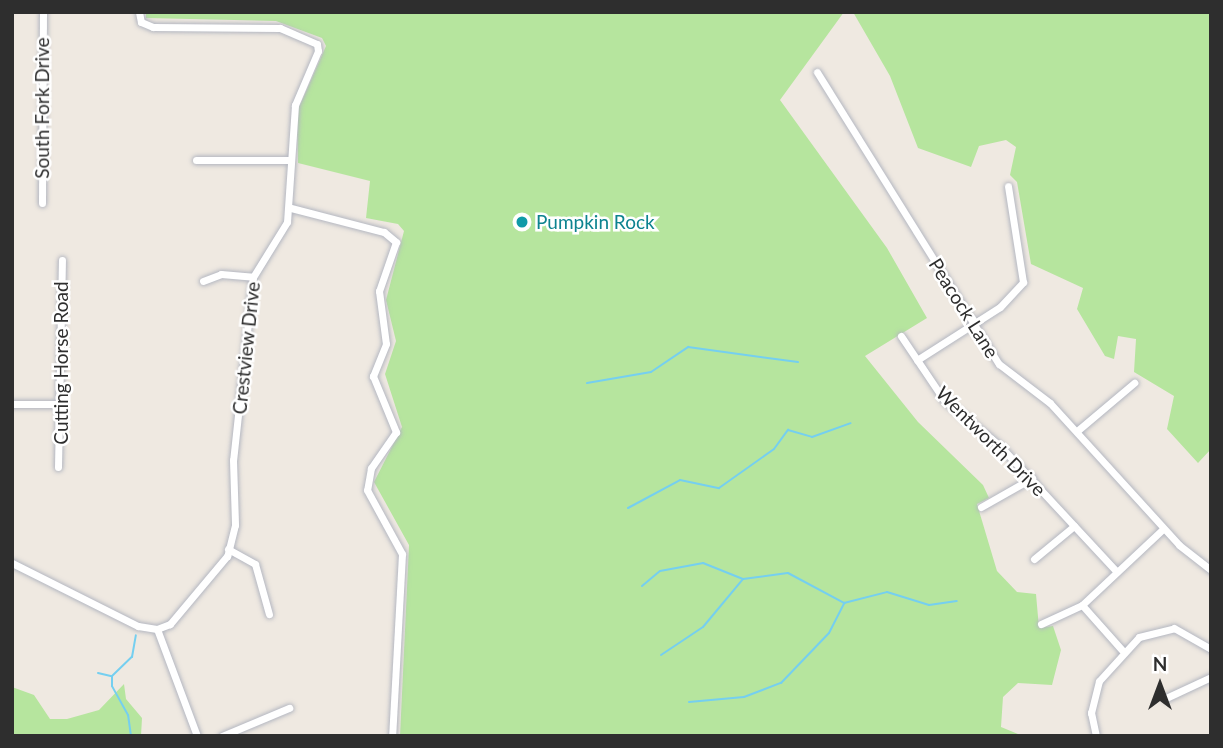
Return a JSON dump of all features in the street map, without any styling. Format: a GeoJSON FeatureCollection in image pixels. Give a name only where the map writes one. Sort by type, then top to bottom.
{"type":"FeatureCollection","features":[{"type":"Feature","properties":{"kind":"street","name":"South Fork Drive"},"geometry":{"type":"LineString","coordinates":[[42,203],[43,12]]}},
{"type":"Feature","properties":{"kind":"street","name":"Crestview Drive"},"geometry":{"type":"LineString","coordinates":[[139,12],[147,26],[269,26],[317,44],[295,105],[291,208],[253,277],[228,549],[214,575],[157,629]]}},
{"type":"Feature","properties":{"kind":"street","name":"Peacock Lane"},"geometry":{"type":"LineString","coordinates":[[817,72],[1002,368],[1046,399],[1163,529],[1211,570]]}},
{"type":"Feature","properties":{"kind":"street"},"geometry":{"type":"LineString","coordinates":[[196,160],[292,160]]}},
{"type":"Feature","properties":{"kind":"street"},"geometry":{"type":"LineString","coordinates":[[917,360],[1014,297],[1023,282],[1008,186]]}},
{"type":"Feature","properties":{"kind":"street"},"geometry":{"type":"LineString","coordinates":[[291,208],[384,232],[396,242],[379,291],[386,344],[373,376],[396,432],[371,468],[367,490],[402,554],[392,736]]}},
{"type":"Feature","properties":{"kind":"street","name":"Cutting Horse Road"},"geometry":{"type":"LineString","coordinates":[[58,467],[62,260]]}},
{"type":"Feature","properties":{"kind":"street"},"geometry":{"type":"LineString","coordinates":[[203,281],[221,274],[253,277]]}},
{"type":"Feature","properties":{"kind":"street","name":"Wentworth Drive"},"geometry":{"type":"LineString","coordinates":[[901,336],[944,400],[1032,478],[1116,571]]}},
{"type":"Feature","properties":{"kind":"street"},"geometry":{"type":"LineString","coordinates":[[1077,431],[1135,383]]}},
{"type":"Feature","properties":{"kind":"street"},"geometry":{"type":"LineString","coordinates":[[12,404],[61,404]]}},
{"type":"Feature","properties":{"kind":"street"},"geometry":{"type":"LineString","coordinates":[[981,507],[1032,478]]}},
{"type":"Feature","properties":{"kind":"street"},"geometry":{"type":"LineString","coordinates":[[1034,559],[1074,526]]}},
{"type":"Feature","properties":{"kind":"street"},"geometry":{"type":"LineString","coordinates":[[1041,624],[1082,605],[1163,529]]}},
{"type":"Feature","properties":{"kind":"street"},"geometry":{"type":"LineString","coordinates":[[228,549],[255,564],[270,614]]}},
{"type":"Feature","properties":{"kind":"street"},"geometry":{"type":"LineString","coordinates":[[12,563],[138,626],[157,629],[197,736]]}},
{"type":"Feature","properties":{"kind":"street"},"geometry":{"type":"LineString","coordinates":[[1082,605],[1122,650]]}},
{"type":"Feature","properties":{"kind":"street"},"geometry":{"type":"LineString","coordinates":[[1096,736],[1091,713],[1095,689],[1122,650],[1154,628],[1174,628],[1211,649]]}},
{"type":"Feature","properties":{"kind":"street"},"geometry":{"type":"LineString","coordinates":[[1166,698],[1211,677]]}},
{"type":"Feature","properties":{"kind":"street"},"geometry":{"type":"LineString","coordinates":[[222,736],[289,708]]}},
{"type":"Feature","properties":{"kind":"green space"},"geometry":{"type":"Polygon","coordinates":[[[146,12],[844,12],[780,100],[887,248],[927,318],[865,356],[918,422],[983,485],[989,498],[977,504],[997,571],[1017,592],[1036,594],[1039,628],[1053,626],[1061,650],[1052,685],[1018,683],[1003,697],[1001,727],[1023,736],[400,736],[409,545],[374,482],[402,427],[385,374],[396,341],[386,300],[404,231],[398,224],[366,218],[370,181],[298,163],[297,112],[326,46],[322,38],[276,21],[146,18],[146,12]]]}},
{"type":"Feature","properties":{"kind":"green space"},"geometry":{"type":"Polygon","coordinates":[[[853,12],[1211,12],[1211,449],[1198,463],[1167,429],[1174,396],[1134,372],[1136,339],[1118,336],[1114,359],[1105,356],[1077,309],[1083,288],[1031,264],[1017,182],[1010,175],[1016,147],[1006,140],[979,146],[971,167],[918,148],[890,76],[853,12]]]}},
{"type":"Feature","properties":{"kind":"green space"},"geometry":{"type":"Polygon","coordinates":[[[124,684],[126,699],[142,718],[141,736],[12,736],[12,687],[34,695],[50,719],[67,719],[99,710],[124,684]]]}},
{"type":"Feature","properties":{"kind":"waterway"},"geometry":{"type":"LineString","coordinates":[[587,383],[651,372],[688,347],[798,362]]}},
{"type":"Feature","properties":{"kind":"waterway"},"geometry":{"type":"LineString","coordinates":[[628,508],[680,480],[719,488],[774,449],[788,430],[812,437],[851,423]]}},
{"type":"Feature","properties":{"kind":"waterway"},"geometry":{"type":"LineString","coordinates":[[642,586],[660,571],[703,563],[743,579],[788,573],[844,603]]}},
{"type":"Feature","properties":{"kind":"waterway"},"geometry":{"type":"LineString","coordinates":[[661,655],[703,627],[743,579]]}},
{"type":"Feature","properties":{"kind":"waterway"},"geometry":{"type":"LineString","coordinates":[[689,702],[744,697],[781,683],[829,633],[844,603],[887,592],[929,605],[957,601]]}},
{"type":"Feature","properties":{"kind":"waterway"},"geometry":{"type":"LineString","coordinates":[[131,736],[128,715],[112,686],[112,676],[132,657],[136,635]]}},
{"type":"Feature","properties":{"kind":"waterway"},"geometry":{"type":"LineString","coordinates":[[98,673],[111,676]]}},
{"type":"Feature","properties":{"kind":"place","name":"Pumpkin Rock"},"geometry":{"type":"Point","coordinates":[522,222]}}]}
